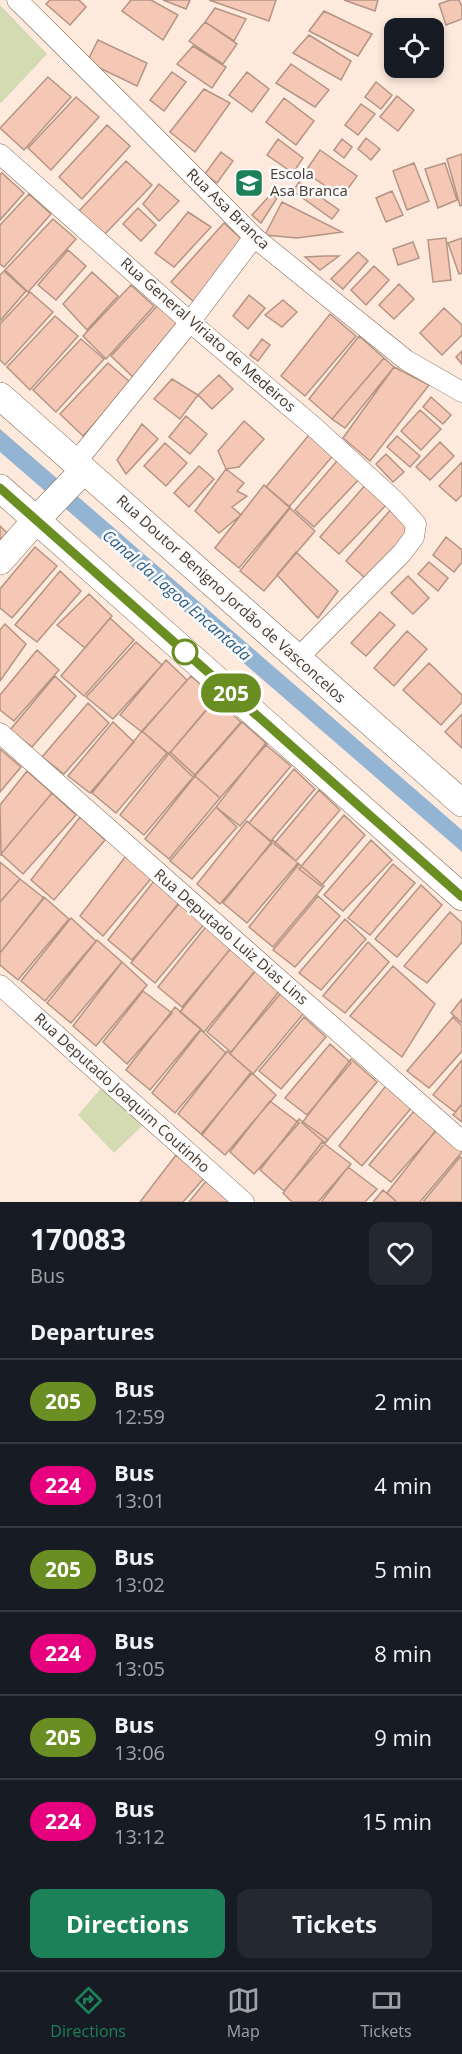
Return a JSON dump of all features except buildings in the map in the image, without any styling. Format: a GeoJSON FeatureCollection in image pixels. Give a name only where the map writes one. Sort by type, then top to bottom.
{"type":"FeatureCollection","features":[{"type":"Feature","properties":{"kind":"main road","name":"Rua Doutor Benigno Jordão de Vasconcelos"},"geometry":{"type":"LineString","coordinates":[[0,396],[79,469],[462,803]]}},
{"type":"Feature","properties":{"kind":"main road"},"geometry":{"type":"LineString","coordinates":[[0,561],[79,469]]}},
{"type":"Feature","properties":{"kind":"main road"},"geometry":{"type":"LineString","coordinates":[[0,488],[40,516],[462,897]]}},
{"type":"Feature","properties":{"kind":"street","name":"Rua Asa Branca"},"geometry":{"type":"LineString","coordinates":[[17,0],[254,237],[406,360],[462,392]]}},
{"type":"Feature","properties":{"kind":"street","name":"Rua General Viriato de Medeiros"},"geometry":{"type":"LineString","coordinates":[[0,154],[190,322],[314,427],[416,524],[414,537],[402,553],[297,659]]}},
{"type":"Feature","properties":{"kind":"street"},"geometry":{"type":"LineString","coordinates":[[79,469],[254,237]]}},
{"type":"Feature","properties":{"kind":"street","name":"Rua Deputado Luiz Dias Lins"},"geometry":{"type":"LineString","coordinates":[[0,733],[462,1142]]}},
{"type":"Feature","properties":{"kind":"street","name":"Rua Deputado Joaquim Coutinho"},"geometry":{"type":"LineString","coordinates":[[0,985],[244,1202]]}},
{"type":"Feature","properties":{"kind":"green space"},"geometry":{"type":"Polygon","coordinates":[[[0,5],[47,54],[1,103],[0,103],[0,5]]]}},
{"type":"Feature","properties":{"kind":"green space"},"geometry":{"type":"Polygon","coordinates":[[[103,1086],[143,1125],[114,1153],[78,1115],[103,1086]]]}},
{"type":"Feature","properties":{"kind":"water","name":"Canal da Lagoa Encantada"},"geometry":{"type":"Polygon","coordinates":[[[0,429],[462,830],[462,852],[0,452],[0,429]]]}},
{"type":"Feature","properties":{"kind":"bus line","name":"205"},"geometry":{"type":"LineString","coordinates":[[0,488],[462,897]]}},
{"type":"Feature","properties":{"kind":"place","name":"Escola Asa Branca"},"geometry":{"type":"Point","coordinates":[249,183]}}]}
